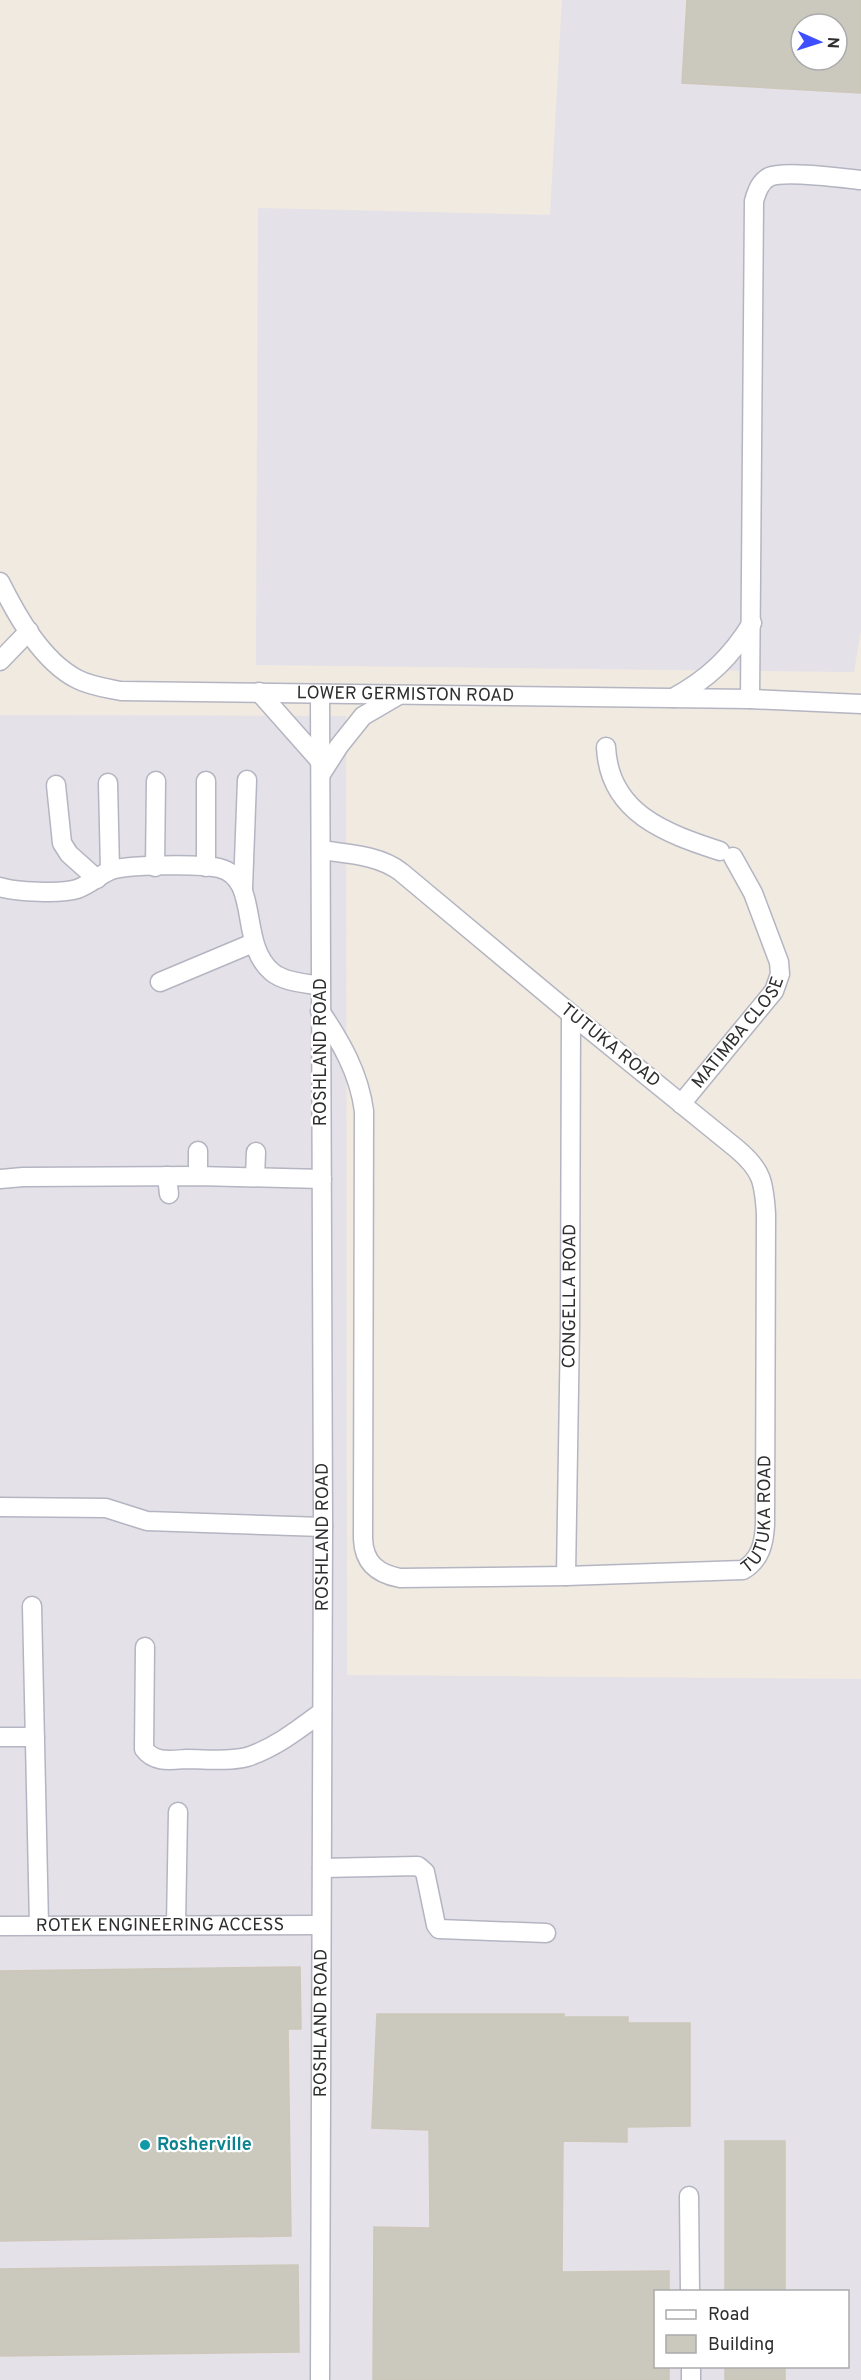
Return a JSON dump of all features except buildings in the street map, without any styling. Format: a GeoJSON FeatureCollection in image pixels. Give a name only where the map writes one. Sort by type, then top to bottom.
{"type":"FeatureCollection","features":[{"type":"Feature","properties":{"kind":"street"},"geometry":{"type":"LineString","coordinates":[[750,699],[754,201],[758,187],[769,177],[782,174],[861,180]]}},
{"type":"Feature","properties":{"kind":"street","name":"LOWER GERMISTON ROAD"},"geometry":{"type":"LineString","coordinates":[[0,582],[29,631],[63,670],[76,679],[121,691],[750,699],[861,704]]}},
{"type":"Feature","properties":{"kind":"street"},"geometry":{"type":"LineString","coordinates":[[672,699],[696,685],[718,668],[737,646],[752,622]]}},
{"type":"Feature","properties":{"kind":"street"},"geometry":{"type":"LineString","coordinates":[[0,661],[29,631]]}},
{"type":"Feature","properties":{"kind":"street"},"geometry":{"type":"LineString","coordinates":[[259,692],[321,768],[363,716],[400,694]]}},
{"type":"Feature","properties":{"kind":"street","name":"ROSHLAND ROAD"},"geometry":{"type":"LineString","coordinates":[[320,695],[323,1527],[320,2380]]}},
{"type":"Feature","properties":{"kind":"street","name":"MATIMBA CLOSE"},"geometry":{"type":"LineString","coordinates":[[606,747],[607,768],[615,788],[628,806],[645,820],[665,830],[688,841],[727,854],[753,893],[778,962],[779,980],[774,991],[681,1104]]}},
{"type":"Feature","properties":{"kind":"street"},"geometry":{"type":"LineString","coordinates":[[247,780],[243,888],[253,943],[260,960],[274,974],[320,986]]}},
{"type":"Feature","properties":{"kind":"street"},"geometry":{"type":"LineString","coordinates":[[155,867],[156,781]]}},
{"type":"Feature","properties":{"kind":"street"},"geometry":{"type":"LineString","coordinates":[[206,781],[206,867]]}},
{"type":"Feature","properties":{"kind":"street"},"geometry":{"type":"LineString","coordinates":[[103,874],[108,783]]}},
{"type":"Feature","properties":{"kind":"street"},"geometry":{"type":"LineString","coordinates":[[56,786],[62,843],[69,854],[103,874]]}},
{"type":"Feature","properties":{"kind":"street","name":"TUTUKA ROAD"},"geometry":{"type":"LineString","coordinates":[[320,1011],[338,1038],[352,1066],[361,1091],[364,1111],[364,1550],[380,1571],[385,1575],[400,1578],[566,1576],[743,1570],[753,1563],[764,1539],[766,1214],[764,1184],[759,1172],[750,1160],[390,864],[367,857],[321,850]]}},
{"type":"Feature","properties":{"kind":"street"},"geometry":{"type":"LineString","coordinates":[[0,887],[7,890],[33,892],[75,890],[103,874],[132,867],[206,867],[220,868],[234,875],[243,888]]}},
{"type":"Feature","properties":{"kind":"street"},"geometry":{"type":"LineString","coordinates":[[160,982],[253,943]]}},
{"type":"Feature","properties":{"kind":"street","name":"CONGELLA ROAD"},"geometry":{"type":"LineString","coordinates":[[566,1576],[571,1014]]}},
{"type":"Feature","properties":{"kind":"street"},"geometry":{"type":"LineString","coordinates":[[198,1151],[198,1176]]}},
{"type":"Feature","properties":{"kind":"street"},"geometry":{"type":"LineString","coordinates":[[255,1177],[256,1152]]}},
{"type":"Feature","properties":{"kind":"street"},"geometry":{"type":"LineString","coordinates":[[0,1179],[23,1177],[168,1185],[198,1176],[322,1179]]}},
{"type":"Feature","properties":{"kind":"street"},"geometry":{"type":"LineString","coordinates":[[0,1507],[106,1508],[147,1521],[323,1527]]}},
{"type":"Feature","properties":{"kind":"street"},"geometry":{"type":"LineString","coordinates":[[32,1606],[39,1925]]}},
{"type":"Feature","properties":{"kind":"street"},"geometry":{"type":"LineString","coordinates":[[145,1647],[144,1749],[149,1756],[161,1760],[224,1760],[245,1757],[264,1750],[322,1712]]}},
{"type":"Feature","properties":{"kind":"street"},"geometry":{"type":"LineString","coordinates":[[0,1737],[35,1737]]}},
{"type":"Feature","properties":{"kind":"street"},"geometry":{"type":"LineString","coordinates":[[176,1925],[178,1812]]}},
{"type":"Feature","properties":{"kind":"street"},"geometry":{"type":"LineString","coordinates":[[322,1868],[418,1866],[425,1872],[435,1925],[439,1929],[546,1933]]}},
{"type":"Feature","properties":{"kind":"street","name":"ROTEK ENGINEERING ACCESS"},"geometry":{"type":"LineString","coordinates":[[0,1926],[321,1925]]}},
{"type":"Feature","properties":{"kind":"street"},"geometry":{"type":"LineString","coordinates":[[689,2196],[690,2290]]}},
{"type":"Feature","properties":{"kind":"shaded area"},"geometry":{"type":"Polygon","coordinates":[[[562,0],[861,0],[861,630],[854,672],[256,665],[258,208],[550,215],[562,0]]]}},
{"type":"Feature","properties":{"kind":"shaded area","name":"Rosherville"},"geometry":{"type":"Polygon","coordinates":[[[0,715],[346,716],[347,1675],[861,1679],[861,2380],[0,2380],[0,715]]]}},
{"type":"Feature","properties":{"kind":"place","name":"Rosherville"},"geometry":{"type":"Point","coordinates":[145,2145]}}]}
